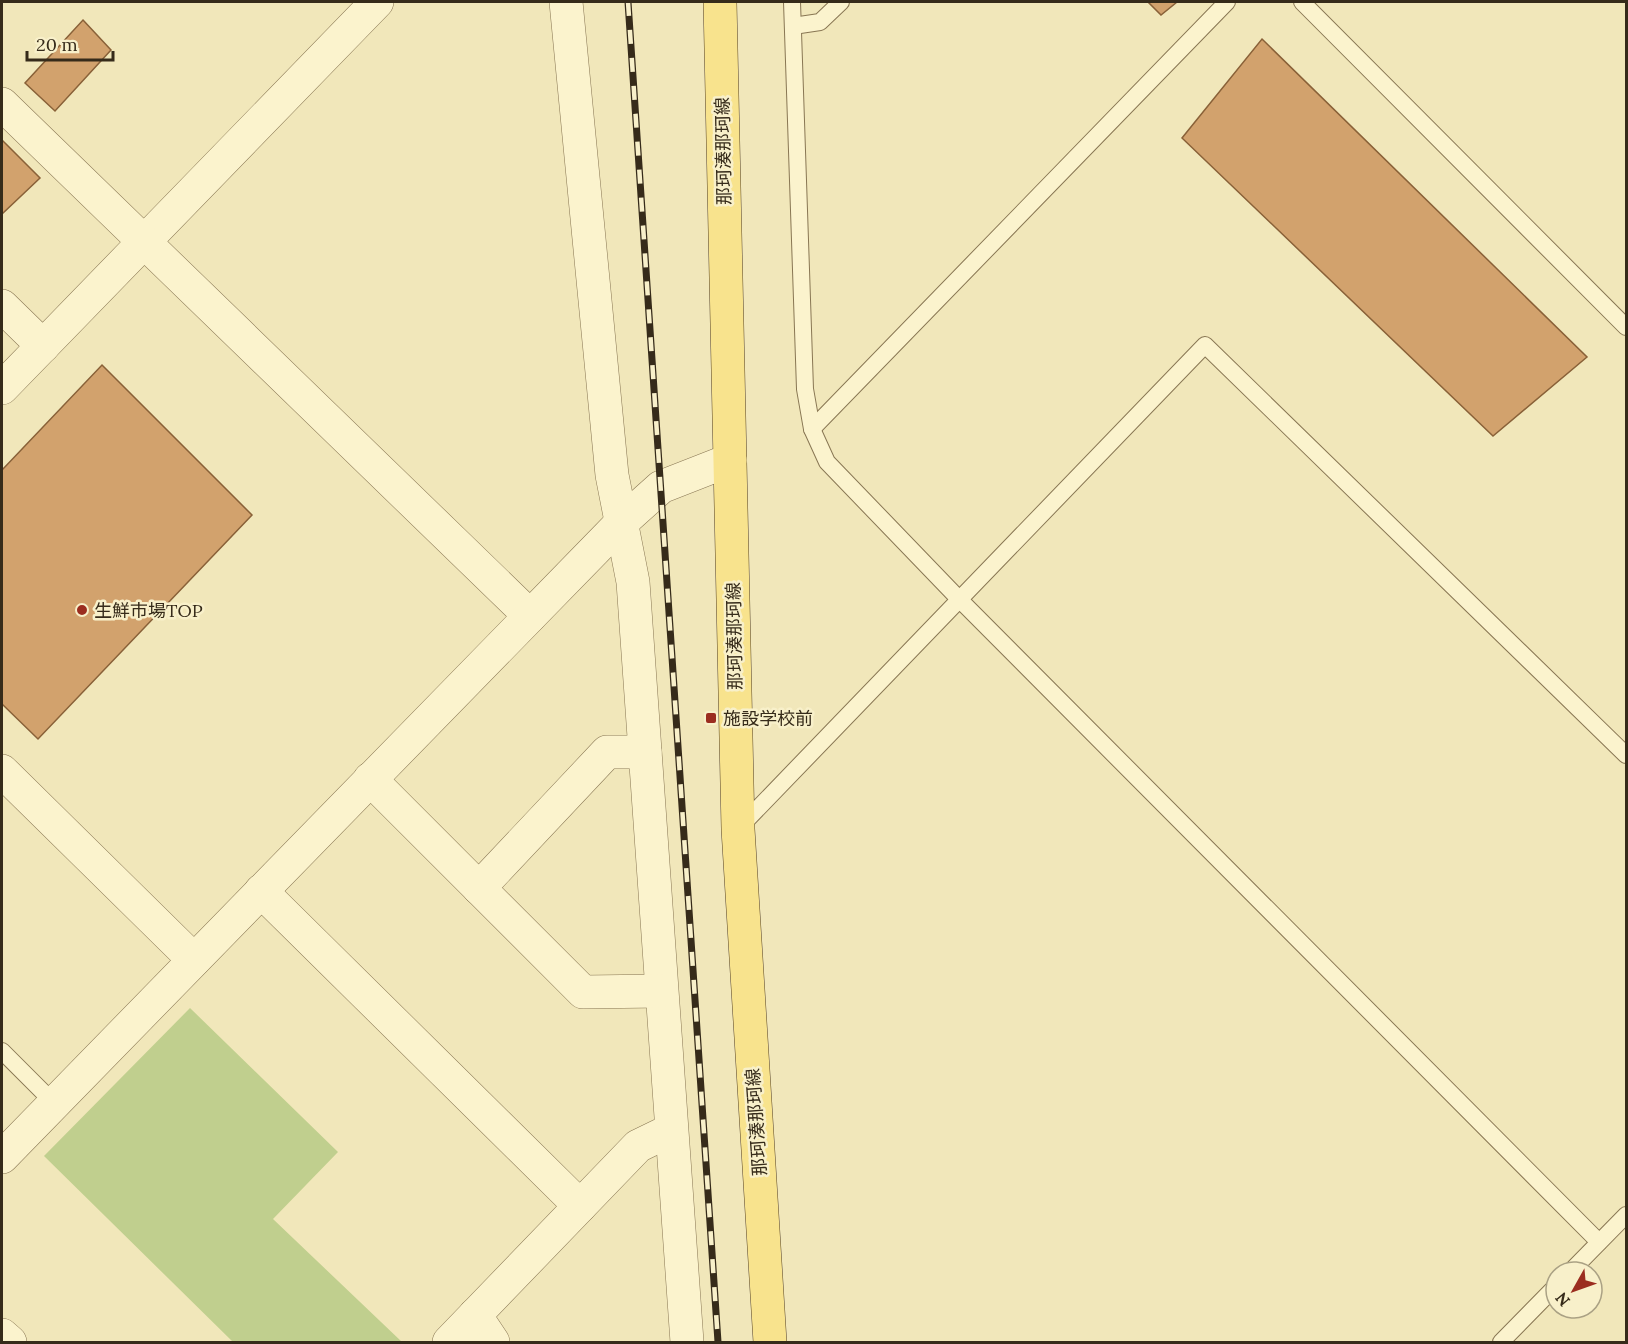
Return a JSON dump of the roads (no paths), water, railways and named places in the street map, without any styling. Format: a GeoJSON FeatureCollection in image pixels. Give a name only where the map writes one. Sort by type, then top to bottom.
{"type":"FeatureCollection","features":[{"type":"Feature","properties":{"kind":"main road","name":"那珂湊那珂線"},"geometry":{"type":"LineString","coordinates":[[720,2],[738,829],[770,1342]]}},
{"type":"Feature","properties":{"kind":"street"},"geometry":{"type":"LineString","coordinates":[[2,388],[377,2]]}},
{"type":"Feature","properties":{"kind":"street"},"geometry":{"type":"LineString","coordinates":[[566,2],[612,475],[633,582],[687,1342]]}},
{"type":"Feature","properties":{"kind":"street"},"geometry":{"type":"LineString","coordinates":[[2,104],[530,616]]}},
{"type":"Feature","properties":{"kind":"street"},"geometry":{"type":"LineString","coordinates":[[2,306],[43,346]]}},
{"type":"Feature","properties":{"kind":"street"},"geometry":{"type":"LineString","coordinates":[[2,1157],[622,522],[661,487],[730,460]]}},
{"type":"Feature","properties":{"kind":"street"},"geometry":{"type":"LineString","coordinates":[[479,888],[606,752],[645,752]]}},
{"type":"Feature","properties":{"kind":"street"},"geometry":{"type":"LineString","coordinates":[[2,771],[194,960]]}},
{"type":"Feature","properties":{"kind":"street"},"geometry":{"type":"LineString","coordinates":[[370,779],[584,992],[661,991]]}},
{"type":"Feature","properties":{"kind":"street"},"geometry":{"type":"LineString","coordinates":[[261,891],[580,1206]]}},
{"type":"Feature","properties":{"kind":"street"},"geometry":{"type":"LineString","coordinates":[[449,1342],[638,1146],[671,1130]]}},
{"type":"Feature","properties":{"kind":"street"},"geometry":{"type":"LineString","coordinates":[[475,1315],[493,1342]]}},
{"type":"Feature","properties":{"kind":"street"},"geometry":{"type":"LineString","coordinates":[[2,1335],[10,1342]]}},
{"type":"Feature","properties":{"kind":"lane"},"geometry":{"type":"LineString","coordinates":[[792,2],[805,388],[812,429],[827,462],[959,600],[1599,1242]]}},
{"type":"Feature","properties":{"kind":"lane"},"geometry":{"type":"LineString","coordinates":[[793,26],[820,22],[841,2]]}},
{"type":"Feature","properties":{"kind":"lane"},"geometry":{"type":"LineString","coordinates":[[812,429],[1227,2]]}},
{"type":"Feature","properties":{"kind":"lane"},"geometry":{"type":"LineString","coordinates":[[1302,2],[1626,327]]}},
{"type":"Feature","properties":{"kind":"lane"},"geometry":{"type":"LineString","coordinates":[[738,829],[1205,345],[1626,755]]}},
{"type":"Feature","properties":{"kind":"lane"},"geometry":{"type":"LineString","coordinates":[[2,1051],[54,1103]]}},
{"type":"Feature","properties":{"kind":"lane"},"geometry":{"type":"LineString","coordinates":[[1582,1260],[1626,1215]]}},
{"type":"Feature","properties":{"kind":"lane"},"geometry":{"type":"LineString","coordinates":[[1501,1342],[1544,1298]]}},
{"type":"Feature","properties":{"kind":"railway"},"geometry":{"type":"LineString","coordinates":[[628,2],[718,1342]]}},
{"type":"Feature","properties":{"kind":"place","name":"生鮮市場TOP"},"geometry":{"type":"Point","coordinates":[82,610]}},
{"type":"Feature","properties":{"kind":"place","name":"施設学校前"},"geometry":{"type":"Point","coordinates":[711,718]}}]}
